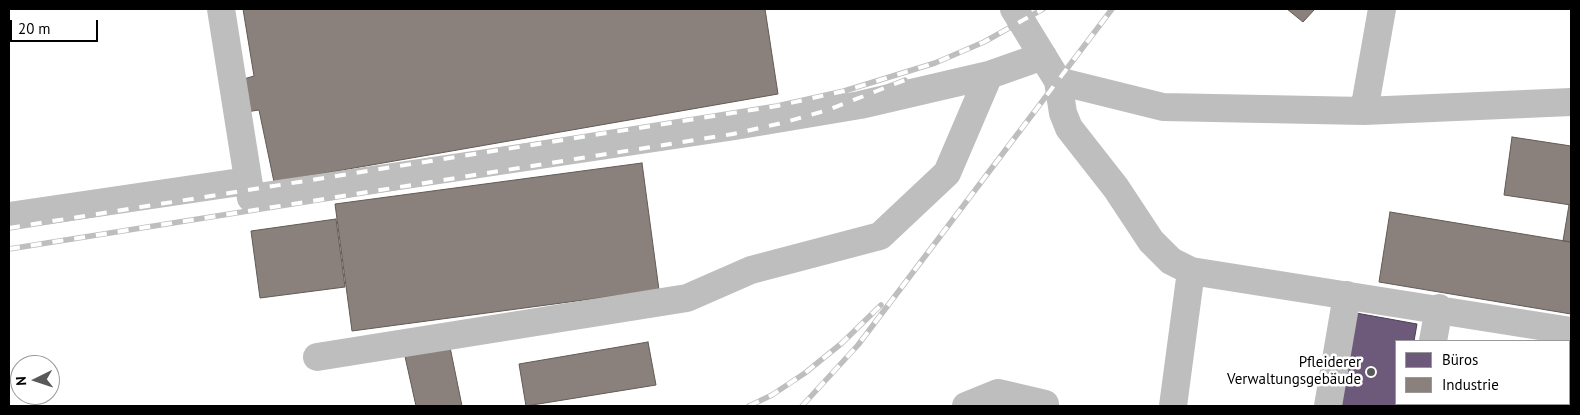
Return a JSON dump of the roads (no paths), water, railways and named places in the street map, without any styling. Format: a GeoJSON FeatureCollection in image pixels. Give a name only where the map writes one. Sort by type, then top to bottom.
{"type":"FeatureCollection","features":[{"type":"Feature","properties":{"kind":"lane"},"geometry":{"type":"LineString","coordinates":[[222,9],[251,198],[860,105],[989,76],[1043,56]]}},
{"type":"Feature","properties":{"kind":"lane"},"geometry":{"type":"LineString","coordinates":[[1014,9],[1058,81],[1063,113],[1068,128],[1116,188],[1151,241],[1171,261],[1191,270],[1438,308],[1571,331]]}},
{"type":"Feature","properties":{"kind":"lane"},"geometry":{"type":"LineString","coordinates":[[1364,111],[1382,9]]}},
{"type":"Feature","properties":{"kind":"lane"},"geometry":{"type":"LineString","coordinates":[[317,357],[687,298],[751,270],[880,236],[947,173],[989,76]]}},
{"type":"Feature","properties":{"kind":"lane"},"geometry":{"type":"LineString","coordinates":[[1058,81],[1163,107],[1364,111],[1571,102]]}},
{"type":"Feature","properties":{"kind":"lane"},"geometry":{"type":"LineString","coordinates":[[9,216],[247,181]]}},
{"type":"Feature","properties":{"kind":"lane"},"geometry":{"type":"LineString","coordinates":[[1173,406],[1191,270]]}},
{"type":"Feature","properties":{"kind":"lane"},"geometry":{"type":"LineString","coordinates":[[1328,406],[1347,295]]}},
{"type":"Feature","properties":{"kind":"lane"},"geometry":{"type":"LineString","coordinates":[[1433,340],[1438,308]]}},
{"type":"Feature","properties":{"kind":"lane"},"geometry":{"type":"LineString","coordinates":[[966,406],[998,393],[1045,404]]}},
{"type":"Feature","properties":{"kind":"railway"},"geometry":{"type":"LineString","coordinates":[[9,228],[777,106],[844,91],[935,63],[984,42],[1043,9]]}},
{"type":"Feature","properties":{"kind":"railway"},"geometry":{"type":"LineString","coordinates":[[802,406],[858,345],[1112,9]]}},
{"type":"Feature","properties":{"kind":"railway"},"geometry":{"type":"LineString","coordinates":[[9,249],[733,134],[828,110],[905,80]]}},
{"type":"Feature","properties":{"kind":"railway"},"geometry":{"type":"LineString","coordinates":[[749,406],[772,395],[805,373],[842,343],[881,305]]}},
{"type":"Feature","properties":{"kind":"place","name":"Pfleiderer Verwaltungsgebäude"},"geometry":{"type":"Point","coordinates":[1371,372]}}]}
